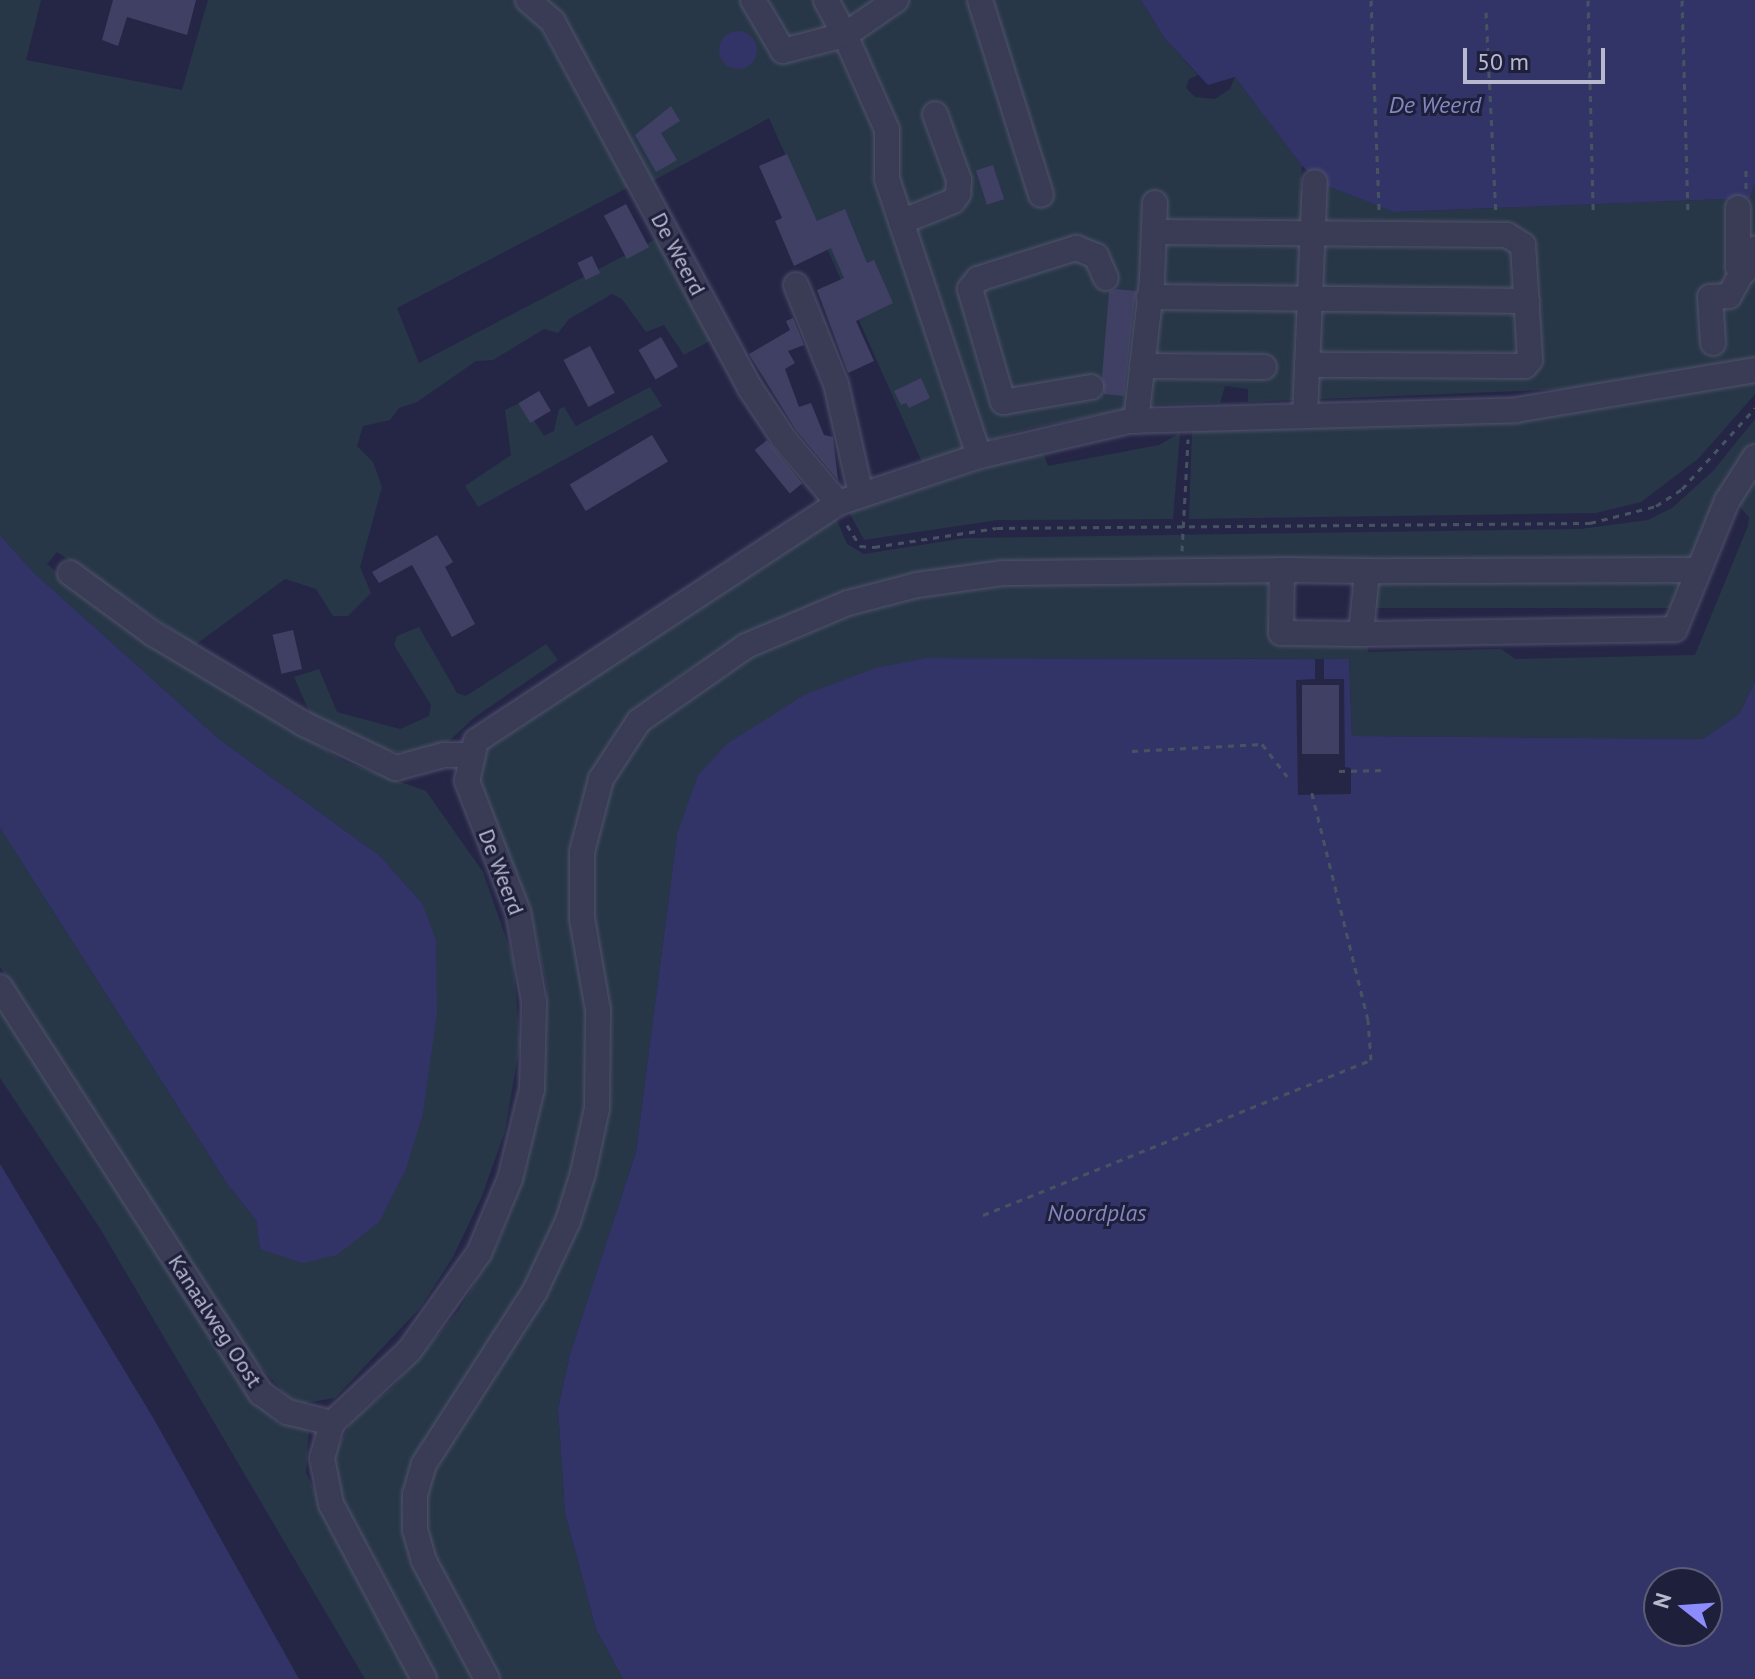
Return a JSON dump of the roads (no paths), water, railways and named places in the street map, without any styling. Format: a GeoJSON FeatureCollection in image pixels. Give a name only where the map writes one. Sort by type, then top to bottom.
{"type":"FeatureCollection","features":[{"type":"Feature","properties":{"kind":"street","name":"De Weerd"},"geometry":{"type":"LineString","coordinates":[[528,0],[553,22],[750,388],[784,439],[850,499]]}},
{"type":"Feature","properties":{"kind":"street"},"geometry":{"type":"LineString","coordinates":[[753,0],[783,51],[845,35],[896,0]]}},
{"type":"Feature","properties":{"kind":"street"},"geometry":{"type":"LineString","coordinates":[[826,0],[887,130],[887,179],[979,456]]}},
{"type":"Feature","properties":{"kind":"street"},"geometry":{"type":"LineString","coordinates":[[980,0],[1041,195]]}},
{"type":"Feature","properties":{"kind":"street"},"geometry":{"type":"LineString","coordinates":[[901,222],[953,201],[958,194],[959,180],[935,114]]}},
{"type":"Feature","properties":{"kind":"street"},"geometry":{"type":"LineString","coordinates":[[1305,416],[1315,182]]}},
{"type":"Feature","properties":{"kind":"street"},"geometry":{"type":"LineString","coordinates":[[1136,421],[1155,203]]}},
{"type":"Feature","properties":{"kind":"street"},"geometry":{"type":"LineString","coordinates":[[1742,205],[1738,267],[1750,260]]}},
{"type":"Feature","properties":{"kind":"street"},"geometry":{"type":"LineString","coordinates":[[1154,232],[1517,238],[1525,253],[1530,360],[1525,366],[1307,365]]}},
{"type":"Feature","properties":{"kind":"street"},"geometry":{"type":"LineString","coordinates":[[1091,387],[1003,402],[970,289],[978,279],[1076,248],[1096,256],[1106,278]]}},
{"type":"Feature","properties":{"kind":"street"},"geometry":{"type":"LineString","coordinates":[[1713,343],[1710,297],[1729,296],[1750,260]]}},
{"type":"Feature","properties":{"kind":"street"},"geometry":{"type":"LineString","coordinates":[[796,285],[836,384],[850,499]]}},
{"type":"Feature","properties":{"kind":"street"},"geometry":{"type":"LineString","coordinates":[[1149,297],[1527,301]]}},
{"type":"Feature","properties":{"kind":"street"},"geometry":{"type":"LineString","coordinates":[[1142,366],[1264,367]]}},
{"type":"Feature","properties":{"kind":"street"},"geometry":{"type":"LineString","coordinates":[[70,573],[152,633],[304,724],[396,768],[444,755],[469,755],[494,725],[850,499],[979,456],[1136,421],[1190,417],[1516,410],[1755,370]]}},
{"type":"Feature","properties":{"kind":"street"},"geometry":{"type":"LineString","coordinates":[[1282,570],[1281,633],[1675,629],[1696,570],[1727,501],[1755,457]]}},
{"type":"Feature","properties":{"kind":"street"},"geometry":{"type":"LineString","coordinates":[[487,1679],[424,1561],[415,1530],[415,1495],[424,1464],[535,1291],[568,1221],[583,1173],[597,1108],[598,1010],[582,918],[582,852],[601,779],[639,721],[746,646],[848,603],[917,585],[1002,573],[1696,570]]}},
{"type":"Feature","properties":{"kind":"street"},"geometry":{"type":"LineString","coordinates":[[1361,634],[1367,571]]}},
{"type":"Feature","properties":{"kind":"street","name":"De Weerd"},"geometry":{"type":"LineString","coordinates":[[332,1423],[409,1351],[479,1253],[510,1179],[532,1089],[534,1002],[518,912],[467,781],[469,755]]}},
{"type":"Feature","properties":{"kind":"street","name":"Kanaalweg Oost"},"geometry":{"type":"LineString","coordinates":[[0,987],[261,1393],[287,1412],[332,1423]]}},
{"type":"Feature","properties":{"kind":"street"},"geometry":{"type":"LineString","coordinates":[[332,1423],[322,1458],[331,1504],[424,1679]]}},
{"type":"Feature","properties":{"kind":"water","name":"De Weerd"},"geometry":{"type":"Polygon","coordinates":[[[1141,0],[1755,0],[1755,183],[1750,198],[1394,212],[1325,185],[1302,166],[1235,77],[1208,85],[1165,39],[1141,0]]]}},
{"type":"Feature","properties":{"kind":"water"},"geometry":{"type":"Polygon","coordinates":[[[738,31],[751,37],[757,50],[751,63],[738,69],[725,63],[719,50],[725,37],[738,31]]]}},
{"type":"Feature","properties":{"kind":"water"},"geometry":{"type":"Polygon","coordinates":[[[0,535],[33,572],[219,739],[380,856],[422,903],[436,940],[437,1013],[423,1113],[406,1169],[379,1222],[337,1255],[303,1263],[260,1249],[256,1220],[228,1185],[0,828],[0,535]]]}},
{"type":"Feature","properties":{"kind":"water","name":"Noordplas"},"geometry":{"type":"Polygon","coordinates":[[[927,658],[1315,659],[1315,679],[1296,680],[1298,795],[1351,794],[1351,768],[1345,767],[1344,679],[1324,679],[1324,659],[1349,659],[1352,736],[1703,739],[1739,714],[1755,682],[1755,1679],[623,1679],[596,1629],[565,1513],[558,1409],[570,1354],[636,1152],[677,835],[698,775],[728,743],[806,694],[876,668],[927,658]]]}},
{"type":"Feature","properties":{"kind":"water"},"geometry":{"type":"Polygon","coordinates":[[[0,1164],[155,1421],[299,1679],[0,1679],[0,1164]]]}}]}
